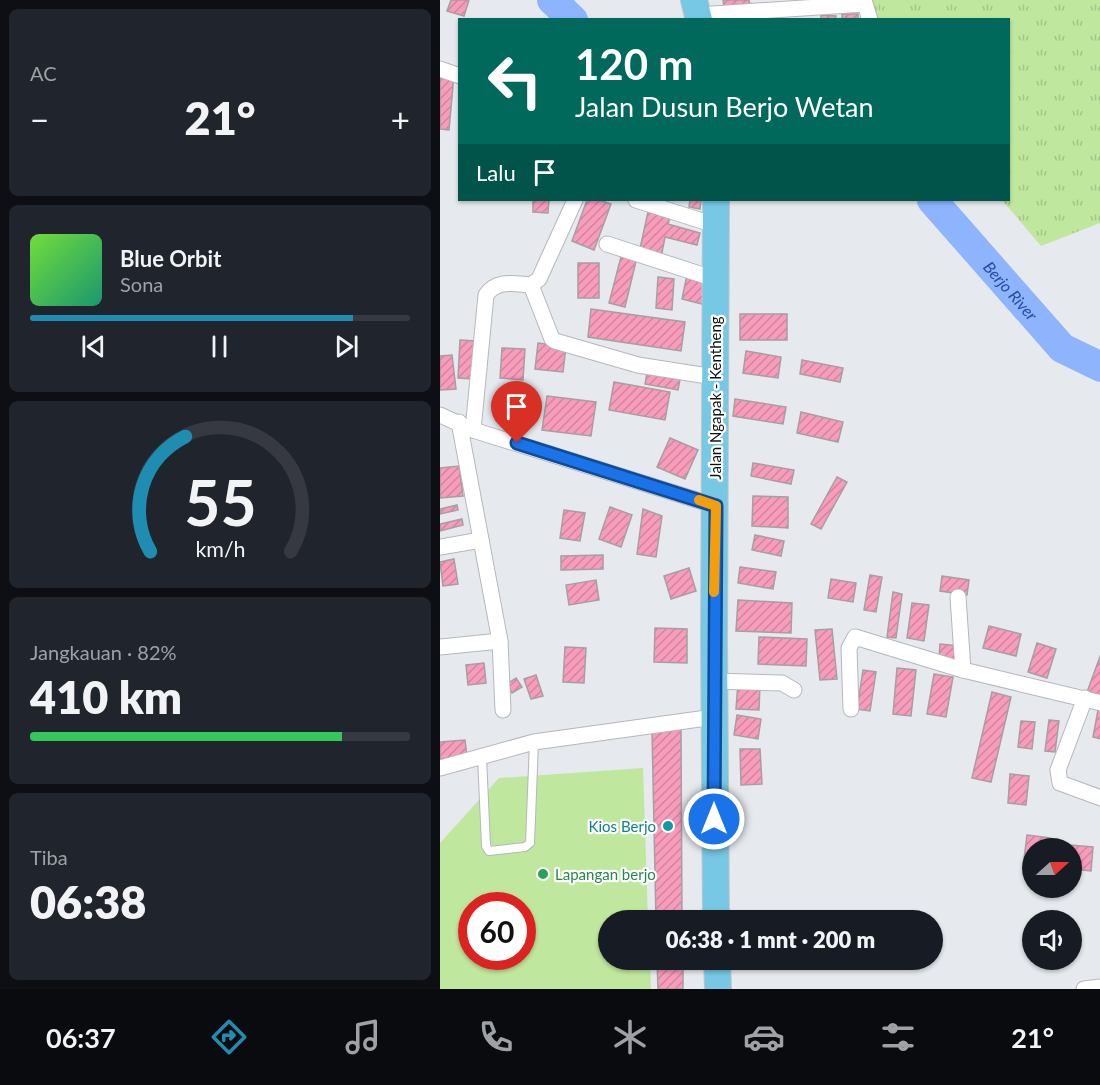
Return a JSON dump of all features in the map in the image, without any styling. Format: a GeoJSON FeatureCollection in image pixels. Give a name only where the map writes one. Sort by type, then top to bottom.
{"type":"FeatureCollection","features":[{"type":"Feature","properties":{"kind":"main road","name":"Jalan Ngapak - Kentheng"},"geometry":{"type":"LineString","coordinates":[[716,201],[714,376],[716,910]]}},
{"type":"Feature","properties":{"kind":"main road"},"geometry":{"type":"LineString","coordinates":[[717,970],[718,989]]}},
{"type":"Feature","properties":{"kind":"street"},"geometry":{"type":"LineString","coordinates":[[697,12],[864,2],[869,18]]}},
{"type":"Feature","properties":{"kind":"street"},"geometry":{"type":"LineString","coordinates":[[440,69],[458,75]]}},
{"type":"Feature","properties":{"kind":"street"},"geometry":{"type":"LineString","coordinates":[[473,430],[486,295],[499,283],[531,285],[539,279],[575,201]]}},
{"type":"Feature","properties":{"kind":"street"},"geometry":{"type":"LineString","coordinates":[[639,201],[715,225]]}},
{"type":"Feature","properties":{"kind":"street"},"geometry":{"type":"LineString","coordinates":[[607,244],[715,279]]}},
{"type":"Feature","properties":{"kind":"street"},"geometry":{"type":"LineString","coordinates":[[531,285],[552,339],[638,364],[714,376]]}},
{"type":"Feature","properties":{"kind":"street"},"geometry":{"type":"LineString","coordinates":[[440,415],[473,430],[716,506]]}},
{"type":"Feature","properties":{"kind":"street"},"geometry":{"type":"LineString","coordinates":[[459,422],[500,641],[503,710]]}},
{"type":"Feature","properties":{"kind":"street"},"geometry":{"type":"LineString","coordinates":[[440,547],[481,540]]}},
{"type":"Feature","properties":{"kind":"street"},"geometry":{"type":"LineString","coordinates":[[958,597],[963,670]]}},
{"type":"Feature","properties":{"kind":"street"},"geometry":{"type":"LineString","coordinates":[[851,709],[849,648],[855,637],[963,670],[1100,703]]}},
{"type":"Feature","properties":{"kind":"street"},"geometry":{"type":"LineString","coordinates":[[440,646],[500,641]]}},
{"type":"Feature","properties":{"kind":"street"},"geometry":{"type":"LineString","coordinates":[[714,681],[782,683],[794,690]]}},
{"type":"Feature","properties":{"kind":"street"},"geometry":{"type":"LineString","coordinates":[[1085,698],[1058,770],[1060,783],[1100,798]]}},
{"type":"Feature","properties":{"kind":"street"},"geometry":{"type":"LineString","coordinates":[[441,772],[534,742],[714,717]]}},
{"type":"Feature","properties":{"kind":"street"},"geometry":{"type":"LineString","coordinates":[[1084,989],[1100,987]]}},
{"type":"Feature","properties":{"kind":"lane"},"geometry":{"type":"LineString","coordinates":[[482,757],[486,846],[489,851],[526,847],[530,843],[534,742]]}},
{"type":"Feature","properties":{"kind":"green space"},"geometry":{"type":"Polygon","coordinates":[[[864,0],[1100,0],[1100,223],[1041,246],[1003,201],[1010,201],[1010,18],[873,18],[864,0]]]}},
{"type":"Feature","properties":{"kind":"green space","name":"Lapangan berjo"},"geometry":{"type":"Polygon","coordinates":[[[643,768],[648,910],[598,910],[598,970],[650,970],[651,989],[440,989],[440,843],[499,778],[643,768]]]}},
{"type":"Feature","properties":{"kind":"building"},"geometry":{"type":"Polygon","coordinates":[[[451,0],[469,0],[464,16],[447,11],[451,0]]]}},
{"type":"Feature","properties":{"kind":"building"},"geometry":{"type":"Polygon","coordinates":[[[723,0],[749,0],[751,9],[725,13],[723,0]]]}},
{"type":"Feature","properties":{"kind":"building"},"geometry":{"type":"Polygon","coordinates":[[[842,14],[858,14],[858,18],[842,18],[842,14]]]}},
{"type":"Feature","properties":{"kind":"building"},"geometry":{"type":"Polygon","coordinates":[[[821,15],[836,16],[836,18],[821,18],[821,15]]]}},
{"type":"Feature","properties":{"kind":"building"},"geometry":{"type":"Polygon","coordinates":[[[440,74],[454,75],[449,130],[440,129],[440,74]]]}},
{"type":"Feature","properties":{"kind":"building"},"geometry":{"type":"Polygon","coordinates":[[[533,201],[549,201],[548,213],[533,212],[533,201]]]}},
{"type":"Feature","properties":{"kind":"building"},"geometry":{"type":"Polygon","coordinates":[[[587,201],[602,201],[611,204],[594,250],[572,241],[587,201]]]}},
{"type":"Feature","properties":{"kind":"building"},"geometry":{"type":"Polygon","coordinates":[[[690,201],[701,201],[700,209],[689,207],[690,201]]]}},
{"type":"Feature","properties":{"kind":"building"},"geometry":{"type":"Polygon","coordinates":[[[648,212],[670,217],[668,224],[700,233],[697,245],[665,237],[661,258],[639,253],[648,212]]]}},
{"type":"Feature","properties":{"kind":"building"},"geometry":{"type":"Polygon","coordinates":[[[622,253],[637,257],[625,307],[609,303],[622,253]]]}},
{"type":"Feature","properties":{"kind":"building"},"geometry":{"type":"Polygon","coordinates":[[[578,263],[599,263],[599,298],[578,298],[578,263]]]}},
{"type":"Feature","properties":{"kind":"building"},"geometry":{"type":"Polygon","coordinates":[[[687,275],[707,279],[702,304],[682,299],[687,275]]]}},
{"type":"Feature","properties":{"kind":"building"},"geometry":{"type":"Polygon","coordinates":[[[658,277],[674,279],[672,310],[656,308],[658,277]]]}},
{"type":"Feature","properties":{"kind":"building"},"geometry":{"type":"Polygon","coordinates":[[[591,309],[685,322],[681,351],[588,337],[591,309]]]}},
{"type":"Feature","properties":{"kind":"building"},"geometry":{"type":"Polygon","coordinates":[[[740,314],[787,314],[787,340],[740,340],[740,314]]]}},
{"type":"Feature","properties":{"kind":"building"},"geometry":{"type":"Polygon","coordinates":[[[460,340],[476,341],[473,379],[458,378],[460,340]]]}},
{"type":"Feature","properties":{"kind":"building"},"geometry":{"type":"Polygon","coordinates":[[[538,343],[566,347],[563,372],[535,369],[538,343]]]}},
{"type":"Feature","properties":{"kind":"building"},"geometry":{"type":"Polygon","coordinates":[[[502,348],[525,349],[523,380],[500,378],[502,348]]]}},
{"type":"Feature","properties":{"kind":"building"},"geometry":{"type":"Polygon","coordinates":[[[746,351],[781,357],[778,378],[743,373],[746,351]]]}},
{"type":"Feature","properties":{"kind":"building"},"geometry":{"type":"Polygon","coordinates":[[[452,355],[456,389],[440,390],[440,356],[452,355]]]}},
{"type":"Feature","properties":{"kind":"building"},"geometry":{"type":"Polygon","coordinates":[[[802,360],[843,368],[840,382],[800,374],[802,360]]]}},
{"type":"Feature","properties":{"kind":"building"},"geometry":{"type":"Polygon","coordinates":[[[648,368],[681,374],[678,390],[645,384],[648,368]]]}},
{"type":"Feature","properties":{"kind":"building"},"geometry":{"type":"Polygon","coordinates":[[[614,382],[670,392],[665,420],[609,410],[614,382]]]}},
{"type":"Feature","properties":{"kind":"building"},"geometry":{"type":"Polygon","coordinates":[[[547,396],[596,402],[591,436],[542,430],[547,396]]]}},
{"type":"Feature","properties":{"kind":"building"},"geometry":{"type":"Polygon","coordinates":[[[735,399],[786,407],[783,424],[733,416],[735,399]]]}},
{"type":"Feature","properties":{"kind":"building"},"geometry":{"type":"Polygon","coordinates":[[[801,412],[843,422],[838,442],[797,433],[801,412]]]}},
{"type":"Feature","properties":{"kind":"building"},"geometry":{"type":"Polygon","coordinates":[[[670,438],[698,450],[685,479],[657,467],[670,438]]]}},
{"type":"Feature","properties":{"kind":"building"},"geometry":{"type":"Polygon","coordinates":[[[753,463],[794,470],[791,484],[751,476],[753,463]]]}},
{"type":"Feature","properties":{"kind":"building"},"geometry":{"type":"Polygon","coordinates":[[[459,466],[463,496],[440,498],[440,468],[459,466]]]}},
{"type":"Feature","properties":{"kind":"building"},"geometry":{"type":"Polygon","coordinates":[[[837,477],[847,482],[821,529],[811,524],[837,477]]]}},
{"type":"Feature","properties":{"kind":"building"},"geometry":{"type":"Polygon","coordinates":[[[753,496],[788,497],[788,528],[752,526],[753,496]]]}},
{"type":"Feature","properties":{"kind":"building"},"geometry":{"type":"Polygon","coordinates":[[[457,505],[458,510],[440,514],[440,509],[457,505]]]}},
{"type":"Feature","properties":{"kind":"building"},"geometry":{"type":"Polygon","coordinates":[[[610,507],[632,515],[621,547],[599,539],[610,507]]]}},
{"type":"Feature","properties":{"kind":"building"},"geometry":{"type":"Polygon","coordinates":[[[643,509],[662,516],[656,557],[637,554],[643,509]]]}},
{"type":"Feature","properties":{"kind":"building"},"geometry":{"type":"Polygon","coordinates":[[[564,510],[585,513],[580,541],[560,538],[564,510]]]}},
{"type":"Feature","properties":{"kind":"building"},"geometry":{"type":"Polygon","coordinates":[[[462,519],[463,525],[440,531],[440,524],[462,519]]]}},
{"type":"Feature","properties":{"kind":"building"},"geometry":{"type":"Polygon","coordinates":[[[755,535],[784,541],[781,556],[752,550],[755,535]]]}},
{"type":"Feature","properties":{"kind":"building"},"geometry":{"type":"Polygon","coordinates":[[[603,555],[603,569],[561,570],[561,556],[603,555]]]}},
{"type":"Feature","properties":{"kind":"building"},"geometry":{"type":"Polygon","coordinates":[[[454,559],[458,584],[443,586],[440,562],[454,559]]]}},
{"type":"Feature","properties":{"kind":"building"},"geometry":{"type":"Polygon","coordinates":[[[740,567],[776,572],[773,589],[738,583],[740,567]]]}},
{"type":"Feature","properties":{"kind":"building"},"geometry":{"type":"Polygon","coordinates":[[[689,568],[696,591],[671,599],[664,576],[689,568]]]}},
{"type":"Feature","properties":{"kind":"building"},"geometry":{"type":"Polygon","coordinates":[[[870,575],[882,577],[876,612],[864,610],[870,575]]]}},
{"type":"Feature","properties":{"kind":"building"},"geometry":{"type":"Polygon","coordinates":[[[942,576],[969,580],[967,595],[940,591],[942,576]]]}},
{"type":"Feature","properties":{"kind":"building"},"geometry":{"type":"Polygon","coordinates":[[[831,579],[856,583],[853,602],[828,598],[831,579]]]}},
{"type":"Feature","properties":{"kind":"building"},"geometry":{"type":"Polygon","coordinates":[[[596,580],[599,600],[569,605],[566,585],[596,580]]]}},
{"type":"Feature","properties":{"kind":"building"},"geometry":{"type":"Polygon","coordinates":[[[893,592],[902,594],[896,638],[887,637],[893,592]]]}},
{"type":"Feature","properties":{"kind":"building"},"geometry":{"type":"Polygon","coordinates":[[[738,600],[792,603],[791,633],[736,631],[738,600]]]}},
{"type":"Feature","properties":{"kind":"building"},"geometry":{"type":"Polygon","coordinates":[[[912,603],[929,605],[924,641],[907,638],[912,603]]]}},
{"type":"Feature","properties":{"kind":"building"},"geometry":{"type":"Polygon","coordinates":[[[989,626],[1021,634],[1016,656],[983,648],[989,626]]]}},
{"type":"Feature","properties":{"kind":"building"},"geometry":{"type":"Polygon","coordinates":[[[655,628],[687,629],[687,663],[654,662],[655,628]]]}},
{"type":"Feature","properties":{"kind":"building"},"geometry":{"type":"Polygon","coordinates":[[[832,629],[837,679],[820,680],[815,630],[832,629]]]}},
{"type":"Feature","properties":{"kind":"building"},"geometry":{"type":"Polygon","coordinates":[[[759,637],[807,639],[806,666],[758,664],[759,637]]]}},
{"type":"Feature","properties":{"kind":"building"},"geometry":{"type":"Polygon","coordinates":[[[1037,643],[1056,649],[1047,678],[1028,672],[1037,643]]]}},
{"type":"Feature","properties":{"kind":"building"},"geometry":{"type":"Polygon","coordinates":[[[940,644],[959,646],[958,660],[939,658],[940,644]]]}},
{"type":"Feature","properties":{"kind":"building"},"geometry":{"type":"Polygon","coordinates":[[[565,647],[586,648],[584,683],[563,682],[565,647]]]}},
{"type":"Feature","properties":{"kind":"building"},"geometry":{"type":"Polygon","coordinates":[[[1101,654],[1101,697],[1087,692],[1101,654]]]}},
{"type":"Feature","properties":{"kind":"building"},"geometry":{"type":"Polygon","coordinates":[[[484,663],[486,683],[468,685],[466,665],[484,663]]]}},
{"type":"Feature","properties":{"kind":"building"},"geometry":{"type":"Polygon","coordinates":[[[897,668],[916,670],[911,716],[893,714],[897,668]]]}},
{"type":"Feature","properties":{"kind":"building"},"geometry":{"type":"Polygon","coordinates":[[[863,670],[876,672],[870,711],[857,709],[863,670]]]}},
{"type":"Feature","properties":{"kind":"building"},"geometry":{"type":"Polygon","coordinates":[[[934,674],[953,677],[946,717],[927,714],[934,674]]]}},
{"type":"Feature","properties":{"kind":"building"},"geometry":{"type":"Polygon","coordinates":[[[536,675],[543,696],[531,699],[524,679],[536,675]]]}},
{"type":"Feature","properties":{"kind":"building"},"geometry":{"type":"Polygon","coordinates":[[[516,678],[522,687],[512,693],[507,684],[516,678]]]}},
{"type":"Feature","properties":{"kind":"building"},"geometry":{"type":"Polygon","coordinates":[[[738,683],[760,684],[759,710],[736,709],[738,683]]]}},
{"type":"Feature","properties":{"kind":"building"},"geometry":{"type":"Polygon","coordinates":[[[992,692],[1011,697],[991,782],[972,778],[992,692]]]}},
{"type":"Feature","properties":{"kind":"building"},"geometry":{"type":"Polygon","coordinates":[[[1098,710],[1101,710],[1101,739],[1093,737],[1098,710]]]}},
{"type":"Feature","properties":{"kind":"building"},"geometry":{"type":"Polygon","coordinates":[[[737,715],[761,719],[758,739],[734,735],[737,715]]]}},
{"type":"Feature","properties":{"kind":"building"},"geometry":{"type":"Polygon","coordinates":[[[1049,720],[1059,721],[1055,752],[1045,751],[1049,720]]]}},
{"type":"Feature","properties":{"kind":"building"},"geometry":{"type":"Polygon","coordinates":[[[1021,721],[1035,722],[1032,749],[1018,747],[1021,721]]]}},
{"type":"Feature","properties":{"kind":"building","name":"Kios Berjo"},"geometry":{"type":"Polygon","coordinates":[[[681,729],[682,910],[656,910],[652,731],[681,729]]]}},
{"type":"Feature","properties":{"kind":"building"},"geometry":{"type":"Polygon","coordinates":[[[465,740],[467,756],[440,759],[440,742],[465,740]]]}},
{"type":"Feature","properties":{"kind":"building"},"geometry":{"type":"Polygon","coordinates":[[[740,749],[760,749],[762,784],[741,785],[740,749]]]}},
{"type":"Feature","properties":{"kind":"building"},"geometry":{"type":"Polygon","coordinates":[[[1010,774],[1029,776],[1026,805],[1008,803],[1010,774]]]}},
{"type":"Feature","properties":{"kind":"building"},"geometry":{"type":"Polygon","coordinates":[[[1027,835],[1050,838],[1027,838],[1027,835]]]}},
{"type":"Feature","properties":{"kind":"building"},"geometry":{"type":"Polygon","coordinates":[[[1082,846],[1093,847],[1091,871],[1082,870],[1082,846]]]}},
{"type":"Feature","properties":{"kind":"building"},"geometry":{"type":"Polygon","coordinates":[[[657,970],[683,970],[683,989],[658,989],[657,970]]]}},
{"type":"Feature","properties":{"kind":"waterway","name":"Berjo River"},"geometry":{"type":"LineString","coordinates":[[552,0],[571,18]]}},
{"type":"Feature","properties":{"kind":"waterway","name":"Berjo River"},"geometry":{"type":"LineString","coordinates":[[933,201],[1062,348],[1101,367]]}},
{"type":"Feature","properties":{"kind":"slow traffic"},"geometry":{"type":"LineString","coordinates":[[699,500],[716,506],[714,592]]}},
{"type":"Feature","properties":{"kind":"place","name":"Kios Berjo"},"geometry":{"type":"Point","coordinates":[668,826]}},
{"type":"Feature","properties":{"kind":"place","name":"Lapangan berjo"},"geometry":{"type":"Point","coordinates":[543,874]}},
{"type":"Feature","properties":{"kind":"route"},"geometry":{"type":"LineString","coordinates":[[517,443],[716,506],[714,819]]}}]}
